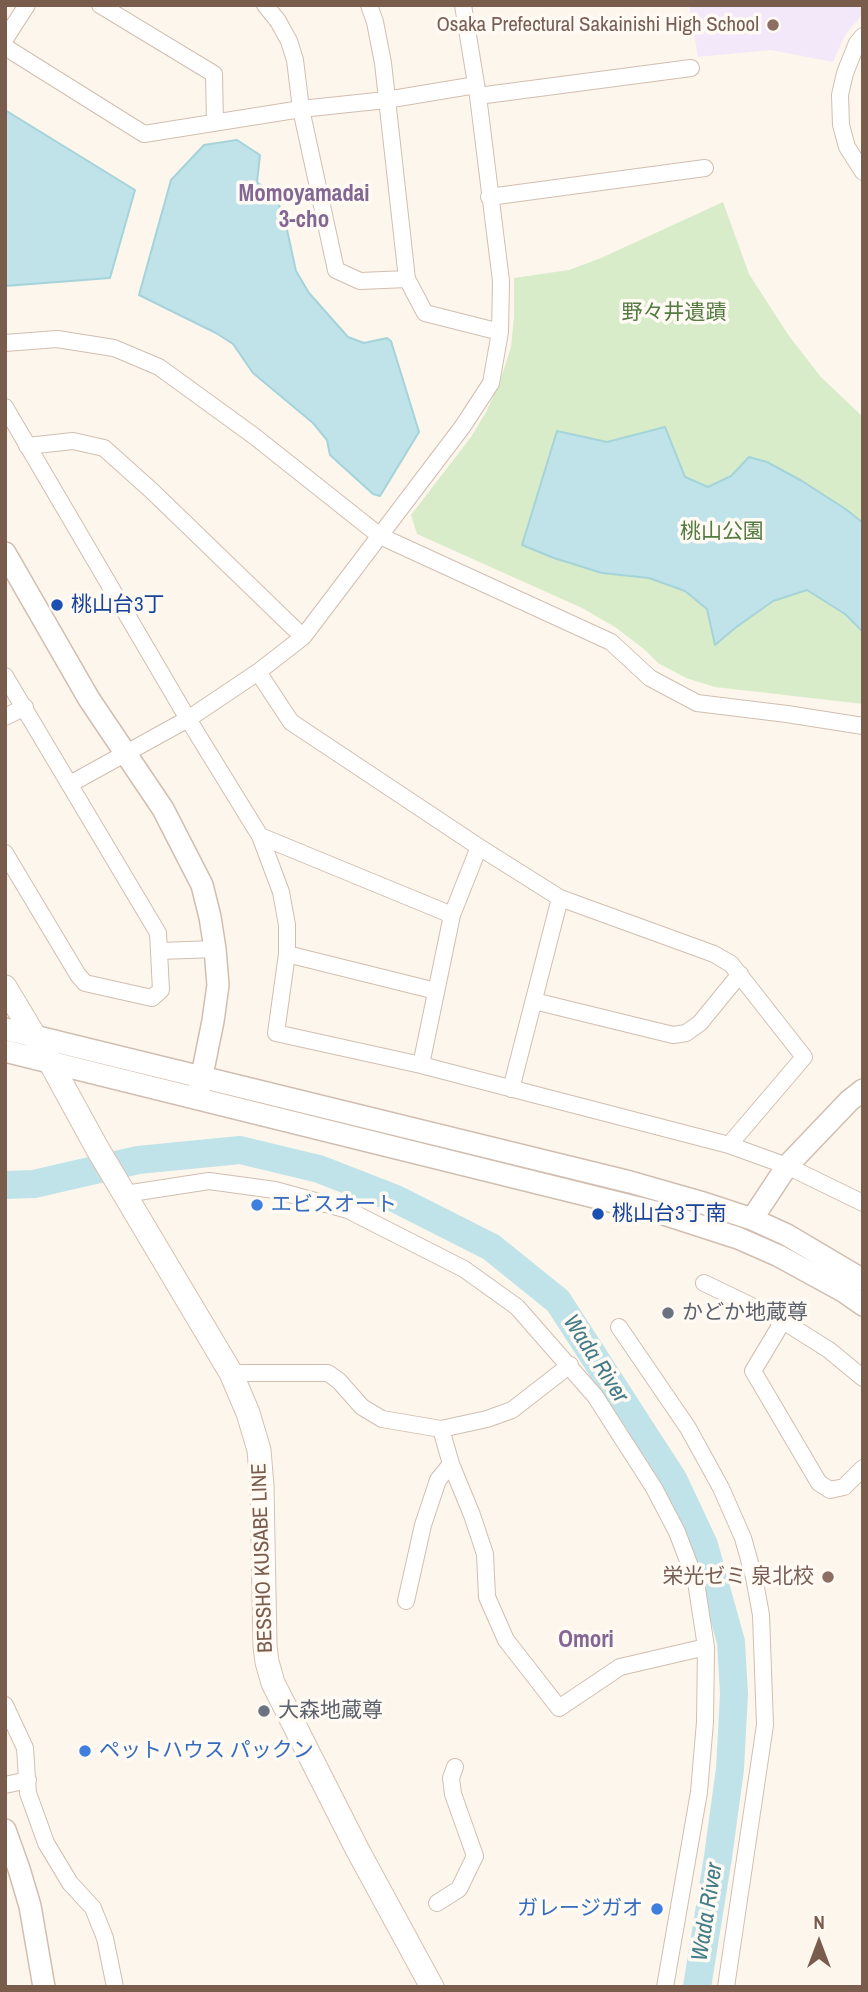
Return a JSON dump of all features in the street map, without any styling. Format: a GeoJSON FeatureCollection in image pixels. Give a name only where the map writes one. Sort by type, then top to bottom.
{"type":"FeatureCollection","features":[{"type":"Feature","properties":{"kind":"main road","name":"BESSHO KUSABE LINE"},"geometry":{"type":"LineString","coordinates":[[5,987],[230,1373],[248,1413],[259,1450],[265,1646],[272,1683],[432,1987]]}},
{"type":"Feature","properties":{"kind":"street"},"geometry":{"type":"LineString","coordinates":[[5,39],[27,5]]}},
{"type":"Feature","properties":{"kind":"street"},"geometry":{"type":"LineString","coordinates":[[100,5],[214,74],[215,123]]}},
{"type":"Feature","properties":{"kind":"street"},"geometry":{"type":"LineString","coordinates":[[265,5],[289,41],[295,60],[300,109],[336,270],[360,281],[407,279]]}},
{"type":"Feature","properties":{"kind":"street"},"geometry":{"type":"LineString","coordinates":[[369,5],[383,63],[407,279],[425,313],[500,332]]}},
{"type":"Feature","properties":{"kind":"street"},"geometry":{"type":"LineString","coordinates":[[70,784],[188,719],[258,672],[303,636],[463,426],[491,383],[500,332],[501,281],[477,90],[463,5]]}},
{"type":"Feature","properties":{"kind":"street"},"geometry":{"type":"LineString","coordinates":[[863,36],[845,73],[840,94],[841,125],[847,147],[863,172]]}},
{"type":"Feature","properties":{"kind":"street"},"geometry":{"type":"LineString","coordinates":[[5,47],[144,134],[300,109],[691,68]]}},
{"type":"Feature","properties":{"kind":"street"},"geometry":{"type":"LineString","coordinates":[[489,197],[705,168]]}},
{"type":"Feature","properties":{"kind":"street"},"geometry":{"type":"LineString","coordinates":[[5,343],[57,339],[114,348],[159,367],[254,436],[380,536],[611,642],[650,678],[696,703],[863,726]]}},
{"type":"Feature","properties":{"kind":"street"},"geometry":{"type":"LineString","coordinates":[[5,407],[188,719],[260,836],[281,892],[287,925],[287,954],[276,1033],[421,1065],[729,1145],[787,1166],[861,1199]]}},
{"type":"Feature","properties":{"kind":"street"},"geometry":{"type":"LineString","coordinates":[[27,446],[73,441],[104,448],[303,636]]}},
{"type":"Feature","properties":{"kind":"street"},"geometry":{"type":"LineString","coordinates":[[6,556],[89,699],[163,809],[202,885],[215,948],[218,985],[197,1099]]}},
{"type":"Feature","properties":{"kind":"street"},"geometry":{"type":"LineString","coordinates":[[258,672],[291,722],[560,898],[714,954],[731,964],[804,1057],[729,1145]]}},
{"type":"Feature","properties":{"kind":"street"},"geometry":{"type":"LineString","coordinates":[[5,676],[158,933],[161,990],[152,998],[85,983],[5,853]]}},
{"type":"Feature","properties":{"kind":"street"},"geometry":{"type":"LineString","coordinates":[[5,717],[25,707]]}},
{"type":"Feature","properties":{"kind":"street"},"geometry":{"type":"LineString","coordinates":[[260,836],[452,915]]}},
{"type":"Feature","properties":{"kind":"street"},"geometry":{"type":"LineString","coordinates":[[421,1065],[452,915],[479,847]]}},
{"type":"Feature","properties":{"kind":"street"},"geometry":{"type":"LineString","coordinates":[[511,1089],[560,898]]}},
{"type":"Feature","properties":{"kind":"street"},"geometry":{"type":"LineString","coordinates":[[160,951],[215,948]]}},
{"type":"Feature","properties":{"kind":"street"},"geometry":{"type":"LineString","coordinates":[[287,954],[436,991]]}},
{"type":"Feature","properties":{"kind":"street"},"geometry":{"type":"LineString","coordinates":[[534,1001],[673,1035],[686,1033],[700,1023],[740,974]]}},
{"type":"Feature","properties":{"kind":"street"},"geometry":{"type":"LineString","coordinates":[[5,1029],[630,1182],[700,1202],[752,1219],[863,1280]]}},
{"type":"Feature","properties":{"kind":"street"},"geometry":{"type":"LineString","coordinates":[[5,1052],[667,1215],[738,1238],[779,1256],[863,1305]]}},
{"type":"Feature","properties":{"kind":"street"},"geometry":{"type":"LineString","coordinates":[[738,1238],[787,1166],[849,1101],[863,1090]]}},
{"type":"Feature","properties":{"kind":"street"},"geometry":{"type":"LineString","coordinates":[[123,1191],[209,1181],[275,1190],[348,1210],[464,1269],[517,1307],[603,1407],[654,1488],[677,1532],[696,1581],[706,1647],[705,1722],[699,1793],[665,1987]]}},
{"type":"Feature","properties":{"kind":"street"},"geometry":{"type":"LineString","coordinates":[[704,1283],[783,1321],[829,1350],[863,1378]]}},
{"type":"Feature","properties":{"kind":"street"},"geometry":{"type":"LineString","coordinates":[[783,1321],[753,1371],[819,1483],[830,1490],[844,1487],[863,1468]]}},
{"type":"Feature","properties":{"kind":"street"},"geometry":{"type":"LineString","coordinates":[[619,1327],[688,1428],[721,1488],[743,1538],[761,1615],[765,1725],[726,1987]]}},
{"type":"Feature","properties":{"kind":"street"},"geometry":{"type":"LineString","coordinates":[[230,1373],[328,1373],[339,1381],[362,1407],[383,1419],[441,1429],[487,1419],[512,1410],[570,1366]]}},
{"type":"Feature","properties":{"kind":"street"},"geometry":{"type":"LineString","coordinates":[[441,1429],[485,1554],[486,1597],[506,1640],[559,1708],[620,1667],[706,1647]]}},
{"type":"Feature","properties":{"kind":"street"},"geometry":{"type":"LineString","coordinates":[[407,1601],[423,1525],[438,1480],[452,1464]]}},
{"type":"Feature","properties":{"kind":"street"},"geometry":{"type":"LineString","coordinates":[[5,1706],[25,1748],[29,1793],[46,1843],[70,1883],[93,1908],[105,1938],[115,1987]]}},
{"type":"Feature","properties":{"kind":"street"},"geometry":{"type":"LineString","coordinates":[[437,1903],[458,1889],[475,1856],[453,1794],[451,1778],[455,1767]]}},
{"type":"Feature","properties":{"kind":"street"},"geometry":{"type":"LineString","coordinates":[[5,1785],[28,1780]]}},
{"type":"Feature","properties":{"kind":"street"},"geometry":{"type":"LineString","coordinates":[[5,1830],[30,1906],[44,1987]]}},
{"type":"Feature","properties":{"kind":"shaded area","name":"Osaka Prefectural Sakainishi High School"},"geometry":{"type":"Polygon","coordinates":[[[689,5],[863,5],[863,14],[845,35],[833,62],[771,50],[698,57],[689,5]]]}},
{"type":"Feature","properties":{"kind":"green space","name":"桃山公園"},"geometry":{"type":"Polygon","coordinates":[[[723,202],[749,274],[789,336],[821,377],[863,417],[863,704],[715,687],[686,678],[658,663],[615,627],[582,608],[417,534],[411,515],[471,437],[499,384],[511,347],[514,278],[569,270],[723,202]]]}},
{"type":"Feature","properties":{"kind":"water"},"geometry":{"type":"Polygon","coordinates":[[[5,110],[135,190],[110,278],[5,286],[5,110]]]}},
{"type":"Feature","properties":{"kind":"water"},"geometry":{"type":"Polygon","coordinates":[[[237,140],[260,155],[257,182],[275,197],[284,216],[296,271],[309,293],[348,337],[364,343],[387,338],[391,341],[419,432],[380,496],[373,494],[330,455],[327,440],[313,423],[253,373],[233,344],[139,295],[171,180],[204,145],[237,140]]]}},
{"type":"Feature","properties":{"kind":"water"},"geometry":{"type":"Polygon","coordinates":[[[665,427],[685,477],[708,487],[731,476],[749,457],[767,462],[802,481],[863,523],[863,632],[845,614],[807,590],[773,601],[715,645],[707,609],[685,591],[649,578],[602,573],[522,545],[557,431],[607,442],[665,427]]]}},
{"type":"Feature","properties":{"kind":"waterway","name":"Wada River"},"geometry":{"type":"LineString","coordinates":[[5,1185],[34,1184],[138,1160],[240,1150],[319,1169],[396,1199],[491,1247],[558,1301],[673,1479],[704,1545],[731,1642],[734,1694],[730,1769],[697,1987]]}},
{"type":"Feature","properties":{"kind":"place","name":"Osaka Prefectural Sakainishi High School"},"geometry":{"type":"Point","coordinates":[773,25]}},
{"type":"Feature","properties":{"kind":"place","name":"桃山台3丁"},"geometry":{"type":"Point","coordinates":[57,605]}},
{"type":"Feature","properties":{"kind":"place","name":"エビスオート"},"geometry":{"type":"Point","coordinates":[257,1205]}},
{"type":"Feature","properties":{"kind":"place","name":"桃山台3丁南"},"geometry":{"type":"Point","coordinates":[598,1214]}},
{"type":"Feature","properties":{"kind":"place","name":"かどか地蔵尊"},"geometry":{"type":"Point","coordinates":[668,1313]}},
{"type":"Feature","properties":{"kind":"place","name":"栄光ゼミ 泉北校"},"geometry":{"type":"Point","coordinates":[828,1577]}},
{"type":"Feature","properties":{"kind":"place","name":"大森地蔵尊"},"geometry":{"type":"Point","coordinates":[264,1711]}},
{"type":"Feature","properties":{"kind":"place","name":"ペットハウス パックン"},"geometry":{"type":"Point","coordinates":[85,1751]}},
{"type":"Feature","properties":{"kind":"place","name":"ガレージガオ"},"geometry":{"type":"Point","coordinates":[657,1909]}},
{"type":"Feature","properties":{"kind":"district","name":"Momoyamadai 3-cho"},"geometry":{"type":"Point","coordinates":[304,208]}},
{"type":"Feature","properties":{"kind":"district","name":"Omori"},"geometry":{"type":"Point","coordinates":[586,1641]}},
{"type":"Feature","properties":{"kind":"park label","name":"野々井遺蹟"},"geometry":{"type":"Point","coordinates":[674,313]}}]}
